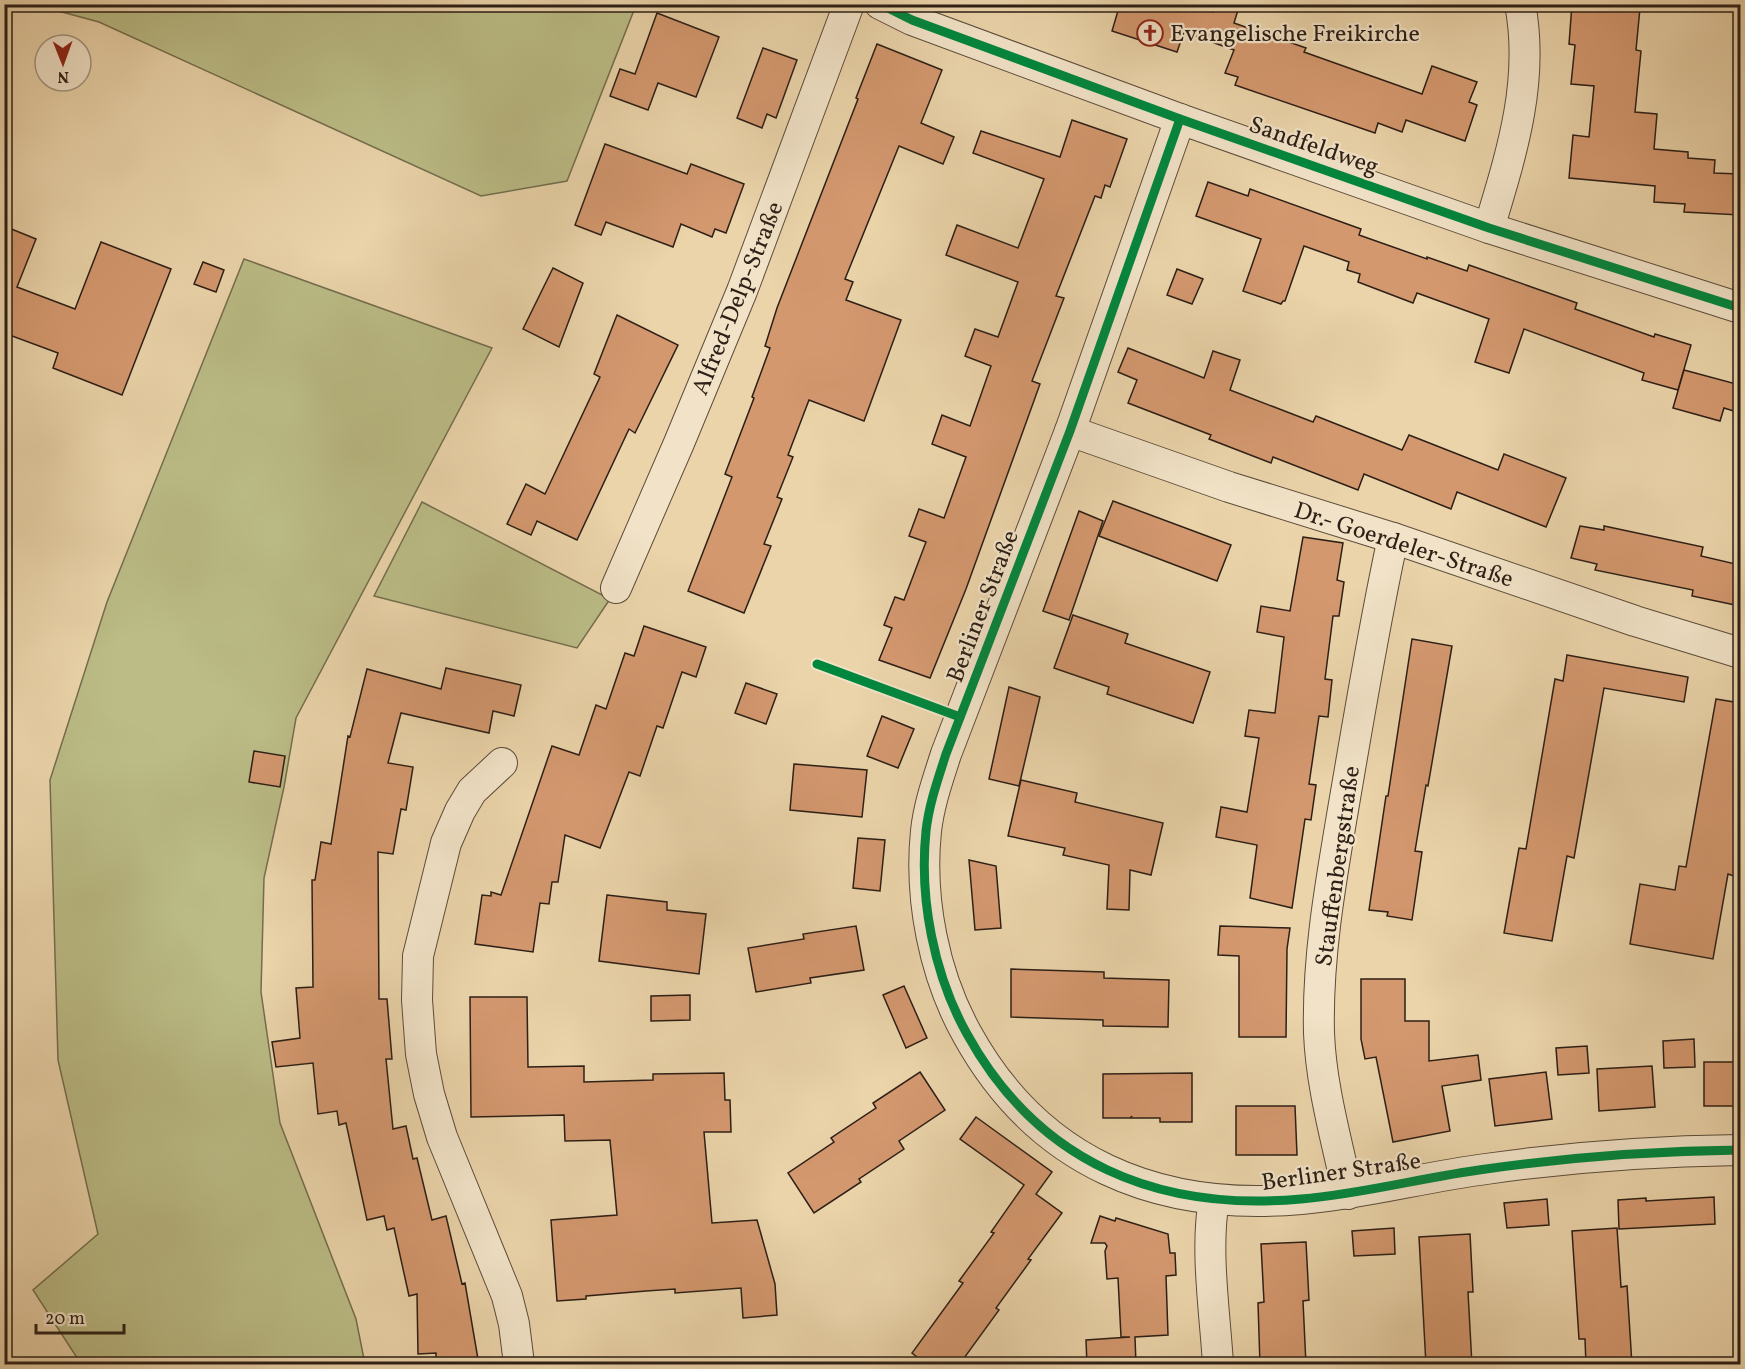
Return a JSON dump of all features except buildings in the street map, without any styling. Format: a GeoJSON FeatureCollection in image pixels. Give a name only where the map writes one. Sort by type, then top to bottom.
{"type":"FeatureCollection","features":[{"type":"Feature","properties":{"kind":"street","name":"Alfred-Delp-Straße"},"geometry":{"type":"LineString","coordinates":[[616,588],[742,291],[849,4]]}},
{"type":"Feature","properties":{"kind":"street","name":"Sandfeldweg"},"geometry":{"type":"LineString","coordinates":[[880,4],[912,20],[1180,119],[1489,228],[1740,308]]}},
{"type":"Feature","properties":{"kind":"street"},"geometry":{"type":"LineString","coordinates":[[1489,228],[1513,145],[1525,79],[1526,46],[1520,4]]}},
{"type":"Feature","properties":{"kind":"street","name":"Berliner Straße"},"geometry":{"type":"LineString","coordinates":[[1180,119],[1070,430],[953,736],[933,796],[926,832],[925,871],[933,948],[944,984],[960,1022],[994,1078],[1043,1130],[1072,1151],[1132,1182],[1214,1200],[1256,1202],[1348,1194],[1497,1168],[1649,1153],[1740,1150]]}},
{"type":"Feature","properties":{"kind":"street","name":"Dr.- Goerdeler-Straße"},"geometry":{"type":"LineString","coordinates":[[1070,430],[1229,488],[1393,538],[1635,621],[1740,653]]}},
{"type":"Feature","properties":{"kind":"street","name":"Stauffenbergstraße"},"geometry":{"type":"LineString","coordinates":[[1348,1194],[1324,1078],[1319,1035],[1319,995],[1330,888],[1377,614],[1393,538]]}},
{"type":"Feature","properties":{"kind":"street"},"geometry":{"type":"LineString","coordinates":[[502,763],[472,791],[446,843],[418,956],[417,1000],[421,1054],[429,1094],[453,1168],[507,1296],[514,1324],[519,1365]]}},
{"type":"Feature","properties":{"kind":"street"},"geometry":{"type":"LineString","coordinates":[[1214,1200],[1210,1235],[1218,1365]]}},
{"type":"Feature","properties":{"kind":"green space"},"geometry":{"type":"Polygon","coordinates":[[[636,4],[567,181],[481,196],[99,22],[36,5],[636,4]]]}},
{"type":"Feature","properties":{"kind":"green space"},"geometry":{"type":"Polygon","coordinates":[[[244,259],[492,348],[296,718],[264,878],[261,992],[280,1123],[356,1319],[365,1364],[81,1364],[33,1290],[98,1234],[58,1060],[50,780],[107,602],[244,259]]]}},
{"type":"Feature","properties":{"kind":"green space"},"geometry":{"type":"Polygon","coordinates":[[[422,502],[610,599],[577,648],[374,596],[422,502]]]}},
{"type":"Feature","properties":{"kind":"cycle path"},"geometry":{"type":"LineString","coordinates":[[880,4],[912,20],[1180,119],[1489,228],[1740,308]]}},
{"type":"Feature","properties":{"kind":"cycle path"},"geometry":{"type":"LineString","coordinates":[[1180,119],[1070,431],[946,754],[929,811],[924,857],[927,910],[946,987],[967,1034],[996,1079],[1029,1116],[1066,1146],[1107,1170],[1151,1187],[1198,1197],[1249,1201],[1301,1199],[1463,1172],[1549,1161],[1645,1153],[1740,1150]]}},
{"type":"Feature","properties":{"kind":"cycle path"},"geometry":{"type":"LineString","coordinates":[[817,664],[960,717]]}},
{"type":"Feature","properties":{"kind":"place","name":"Evangelische Freikirche"},"geometry":{"type":"Point","coordinates":[1150,33]}}]}
